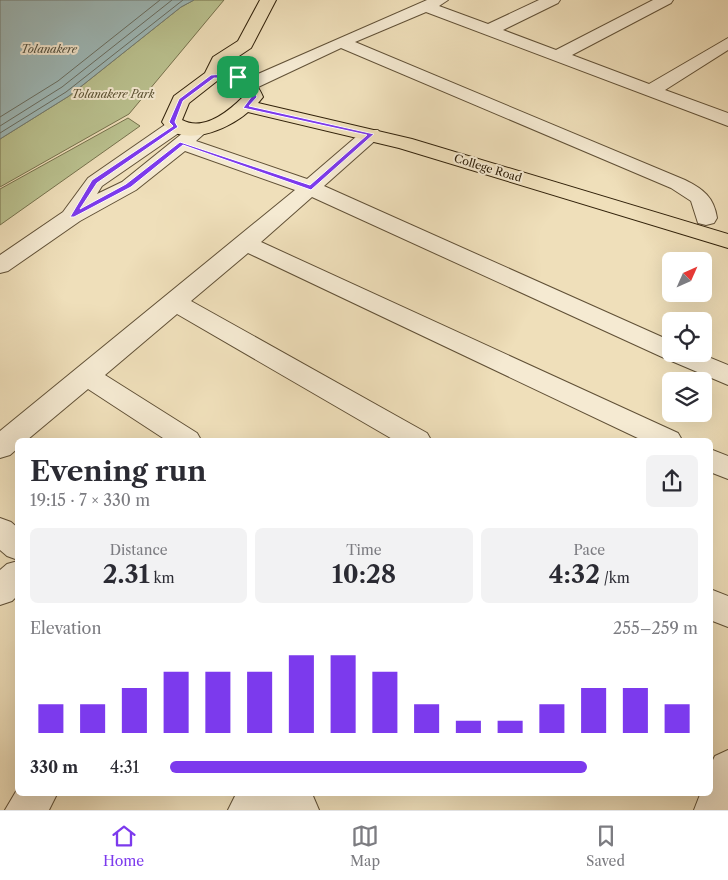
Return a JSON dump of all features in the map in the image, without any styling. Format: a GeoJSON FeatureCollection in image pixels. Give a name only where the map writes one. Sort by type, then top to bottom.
{"type":"FeatureCollection","features":[{"type":"Feature","properties":{"kind":"main road"},"geometry":{"type":"LineString","coordinates":[[247,77],[219,61],[213,76],[181,100],[172,122],[185,133],[226,120],[247,77],[268,0]]}},
{"type":"Feature","properties":{"kind":"main road"},"geometry":{"type":"LineString","coordinates":[[213,76],[247,77]]}},
{"type":"Feature","properties":{"kind":"main road","name":"College Road"},"geometry":{"type":"LineString","coordinates":[[247,77],[371,134],[728,241]]}},
{"type":"Feature","properties":{"kind":"main road","name":"College Road"},"geometry":{"type":"LineString","coordinates":[[247,77],[382,123],[728,225]]}},
{"type":"Feature","properties":{"kind":"street"},"geometry":{"type":"LineString","coordinates":[[489,30],[552,0]]}},
{"type":"Feature","properties":{"kind":"street"},"geometry":{"type":"LineString","coordinates":[[557,56],[666,0]]}},
{"type":"Feature","properties":{"kind":"street"},"geometry":{"type":"LineString","coordinates":[[247,77],[341,42],[433,3],[489,30],[728,120]]}},
{"type":"Feature","properties":{"kind":"street"},"geometry":{"type":"LineString","coordinates":[[341,42],[678,184],[698,195],[705,204],[706,218]]}},
{"type":"Feature","properties":{"kind":"street"},"geometry":{"type":"LineString","coordinates":[[650,91],[728,43]]}},
{"type":"Feature","properties":{"kind":"street"},"geometry":{"type":"LineString","coordinates":[[0,266],[72,216],[129,186],[185,133],[662,347]]}},
{"type":"Feature","properties":{"kind":"street"},"geometry":{"type":"LineString","coordinates":[[0,447],[176,303],[311,188],[371,134]]}},
{"type":"Feature","properties":{"kind":"street"},"geometry":{"type":"LineString","coordinates":[[245,243],[664,438]]}},
{"type":"Feature","properties":{"kind":"street"},"geometry":{"type":"LineString","coordinates":[[176,303],[413,438]]}},
{"type":"Feature","properties":{"kind":"street"},"geometry":{"type":"LineString","coordinates":[[696,362],[728,376]]}},
{"type":"Feature","properties":{"kind":"street"},"geometry":{"type":"LineString","coordinates":[[87,376],[184,438]]}},
{"type":"Feature","properties":{"kind":"street"},"geometry":{"type":"LineString","coordinates":[[713,461],[728,468]]}},
{"type":"Feature","properties":{"kind":"street"},"geometry":{"type":"LineString","coordinates":[[0,531],[15,544]]}},
{"type":"Feature","properties":{"kind":"street"},"geometry":{"type":"LineString","coordinates":[[0,591],[15,577]]}},
{"type":"Feature","properties":{"kind":"street"},"geometry":{"type":"LineString","coordinates":[[713,606],[728,613]]}},
{"type":"Feature","properties":{"kind":"street"},"geometry":{"type":"LineString","coordinates":[[25,810],[37,796]]}},
{"type":"Feature","properties":{"kind":"street"},"geometry":{"type":"LineString","coordinates":[[248,810],[257,796]]}},
{"type":"Feature","properties":{"kind":"street"},"geometry":{"type":"LineString","coordinates":[[283,796],[299,810]]}},
{"type":"Feature","properties":{"kind":"green space","name":"Tolanakere Park"},"geometry":{"type":"Polygon","coordinates":[[[194,0],[224,0],[129,114],[0,187],[0,139],[69,96],[181,7],[194,0]]]}},
{"type":"Feature","properties":{"kind":"green space","name":"Tolanakere Park"},"geometry":{"type":"Polygon","coordinates":[[[128,118],[140,126],[0,225],[0,189],[128,118]]]}},
{"type":"Feature","properties":{"kind":"water","name":"Tolanakere"},"geometry":{"type":"Polygon","coordinates":[[[0,0],[194,0],[181,7],[69,96],[0,139],[0,0]]]}},
{"type":"Feature","properties":{"kind":"route"},"geometry":{"type":"LineString","coordinates":[[213,76],[238,77],[250,84],[254,97],[245,106],[371,134],[311,188],[182,143],[129,186],[72,216],[94,182],[176,126],[172,122],[176,109],[181,100],[196,87],[213,76]]}}]}
